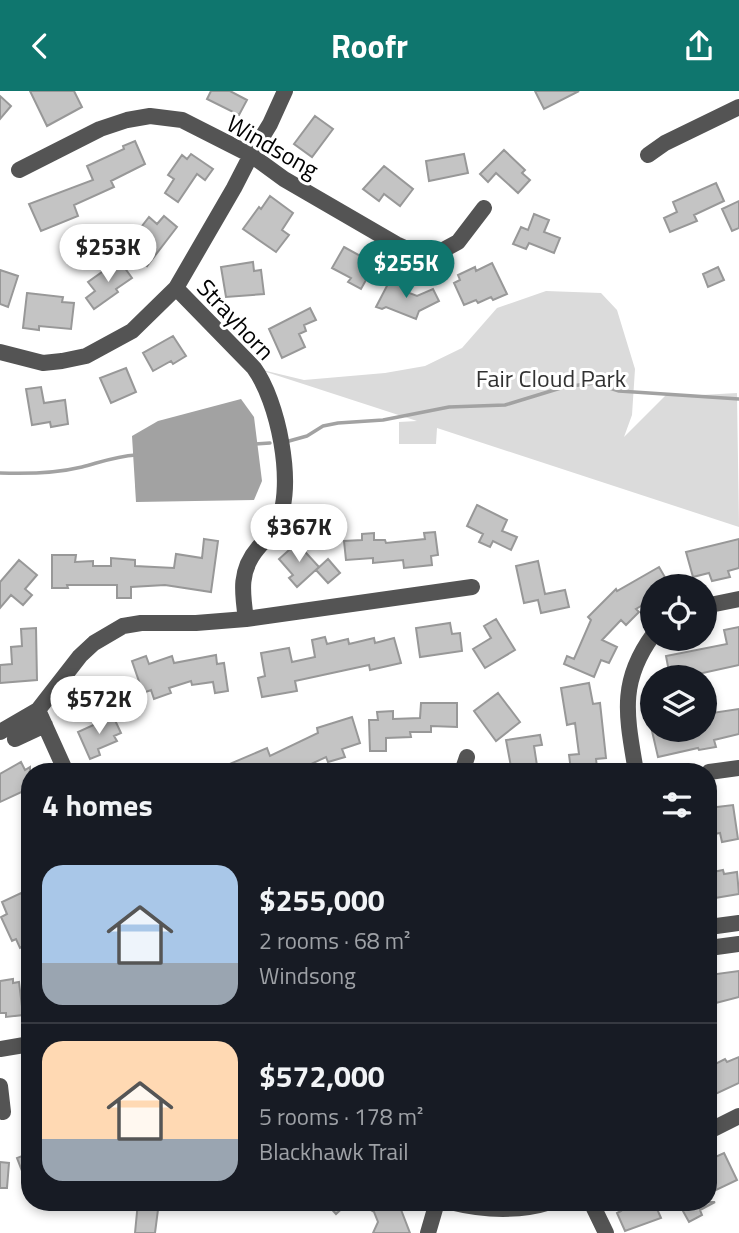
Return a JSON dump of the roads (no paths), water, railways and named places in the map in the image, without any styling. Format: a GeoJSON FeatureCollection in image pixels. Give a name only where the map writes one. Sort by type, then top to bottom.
{"type":"FeatureCollection","features":[{"type":"Feature","properties":{"kind":"street"},"geometry":{"type":"LineString","coordinates":[[0,352],[43,363],[86,356],[132,331],[176,288],[270,124],[285,91]]}},
{"type":"Feature","properties":{"kind":"street"},"geometry":{"type":"LineString","coordinates":[[648,155],[666,143],[739,107]]}},
{"type":"Feature","properties":{"kind":"street","name":"Windsong"},"geometry":{"type":"LineString","coordinates":[[19,170],[100,129],[150,116],[182,120],[251,155],[284,179],[418,254],[435,255],[458,242],[484,208]]}},
{"type":"Feature","properties":{"kind":"street","name":"Strayhorn"},"geometry":{"type":"LineString","coordinates":[[176,288],[254,368],[264,382],[273,405],[282,460],[283,504],[272,532],[250,558],[243,576],[246,619]]}},
{"type":"Feature","properties":{"kind":"street"},"geometry":{"type":"LineString","coordinates":[[7,736],[41,718],[80,656],[94,643],[123,626],[246,619],[472,587]]}},
{"type":"Feature","properties":{"kind":"street"},"geometry":{"type":"LineString","coordinates":[[717,604],[739,599]]}},
{"type":"Feature","properties":{"kind":"street"},"geometry":{"type":"LineString","coordinates":[[635,763],[627,689],[644,651]]}},
{"type":"Feature","properties":{"kind":"street"},"geometry":{"type":"LineString","coordinates":[[41,718],[62,763]]}},
{"type":"Feature","properties":{"kind":"street"},"geometry":{"type":"LineString","coordinates":[[717,771],[739,768]]}},
{"type":"Feature","properties":{"kind":"street"},"geometry":{"type":"LineString","coordinates":[[717,926],[739,923]]}},
{"type":"Feature","properties":{"kind":"street"},"geometry":{"type":"LineString","coordinates":[[717,946],[739,944]]}},
{"type":"Feature","properties":{"kind":"street"},"geometry":{"type":"LineString","coordinates":[[0,1049],[21,1046]]}},
{"type":"Feature","properties":{"kind":"street"},"geometry":{"type":"LineString","coordinates":[[0,1086],[3,1112]]}},
{"type":"Feature","properties":{"kind":"street"},"geometry":{"type":"LineString","coordinates":[[717,1127],[739,1116]]}},
{"type":"Feature","properties":{"kind":"street"},"geometry":{"type":"LineString","coordinates":[[428,1233],[435,1211]]}},
{"type":"Feature","properties":{"kind":"street"},"geometry":{"type":"LineString","coordinates":[[595,1211],[606,1233]]}},
{"type":"Feature","properties":{"kind":"waterway"},"geometry":{"type":"LineString","coordinates":[[289,441],[307,436],[323,426],[338,423],[383,420],[449,407],[505,405],[564,387],[594,383],[619,391],[739,399]]}},
{"type":"Feature","properties":{"kind":"waterway"},"geometry":{"type":"LineString","coordinates":[[255,444],[270,443]]}},
{"type":"Feature","properties":{"kind":"waterway"},"geometry":{"type":"LineString","coordinates":[[0,473],[62,471],[136,455]]}},
{"type":"Feature","properties":{"kind":"park label","name":"Fair Cloud Park"},"geometry":{"type":"Point","coordinates":[551,378]}}]}
